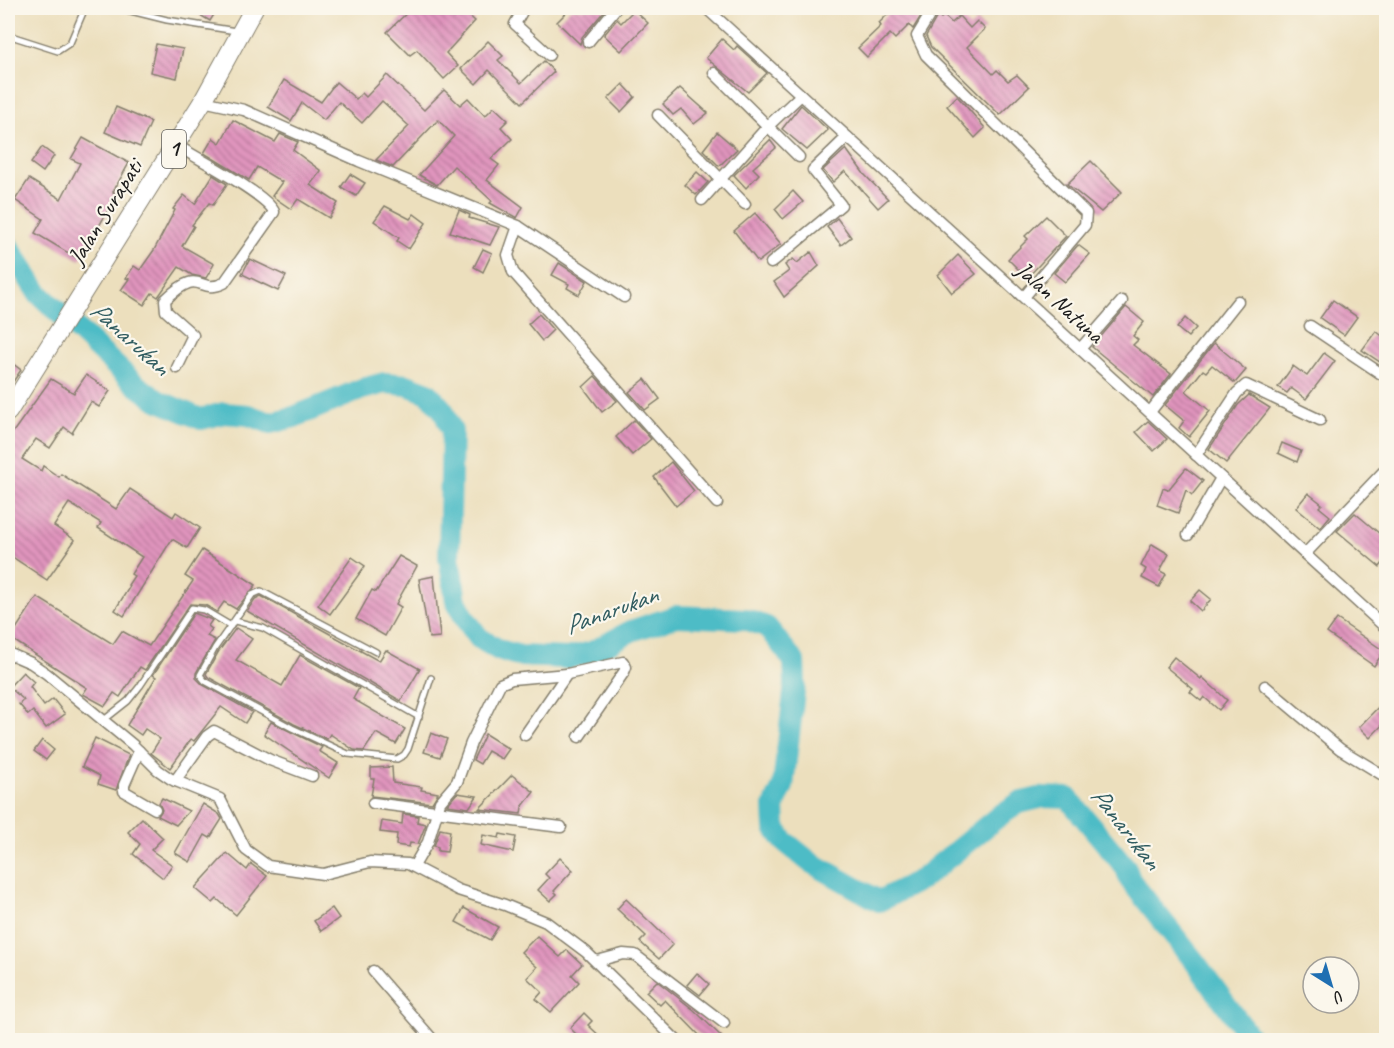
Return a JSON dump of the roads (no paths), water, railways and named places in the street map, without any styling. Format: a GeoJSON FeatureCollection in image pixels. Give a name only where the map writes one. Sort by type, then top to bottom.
{"type":"FeatureCollection","features":[{"type":"Feature","properties":{"kind":"highway","name":"Jalan Surapati"},"geometry":{"type":"LineString","coordinates":[[8,412],[203,101],[254,8]]}},
{"type":"Feature","properties":{"kind":"street"},"geometry":{"type":"LineString","coordinates":[[524,8],[515,20],[515,24],[549,55]]}},
{"type":"Feature","properties":{"kind":"street"},"geometry":{"type":"LineString","coordinates":[[588,42],[616,8]]}},
{"type":"Feature","properties":{"kind":"street","name":"Jalan Natuna"},"geometry":{"type":"LineString","coordinates":[[706,8],[1386,628]]}},
{"type":"Feature","properties":{"kind":"street"},"geometry":{"type":"LineString","coordinates":[[934,8],[917,36],[926,55],[1086,213],[1085,225],[1024,297]]}},
{"type":"Feature","properties":{"kind":"street"},"geometry":{"type":"LineString","coordinates":[[714,74],[799,157]]}},
{"type":"Feature","properties":{"kind":"street"},"geometry":{"type":"LineString","coordinates":[[702,200],[768,126],[801,94]]}},
{"type":"Feature","properties":{"kind":"street"},"geometry":{"type":"LineString","coordinates":[[203,101],[244,110],[359,161],[518,226],[624,297]]}},
{"type":"Feature","properties":{"kind":"street"},"geometry":{"type":"LineString","coordinates":[[658,115],[745,204]]}},
{"type":"Feature","properties":{"kind":"street"},"geometry":{"type":"LineString","coordinates":[[771,263],[841,205],[813,170],[848,136]]}},
{"type":"Feature","properties":{"kind":"street"},"geometry":{"type":"LineString","coordinates":[[176,145],[270,204],[274,212],[224,283],[214,286],[195,280],[186,282],[165,300],[166,311],[193,335],[177,368]]}},
{"type":"Feature","properties":{"kind":"street"},"geometry":{"type":"LineString","coordinates":[[518,226],[508,255],[513,272],[717,503]]}},
{"type":"Feature","properties":{"kind":"street"},"geometry":{"type":"LineString","coordinates":[[1080,349],[1122,301]]}},
{"type":"Feature","properties":{"kind":"street"},"geometry":{"type":"LineString","coordinates":[[1150,412],[1238,301]]}},
{"type":"Feature","properties":{"kind":"street"},"geometry":{"type":"LineString","coordinates":[[1310,326],[1386,376]]}},
{"type":"Feature","properties":{"kind":"street"},"geometry":{"type":"LineString","coordinates":[[1196,455],[1237,393],[1246,385],[1320,420]]}},
{"type":"Feature","properties":{"kind":"street"},"geometry":{"type":"LineString","coordinates":[[1305,554],[1386,469]]}},
{"type":"Feature","properties":{"kind":"street"},"geometry":{"type":"LineString","coordinates":[[1188,535],[1221,478]]}},
{"type":"Feature","properties":{"kind":"street"},"geometry":{"type":"LineString","coordinates":[[8,653],[31,663],[103,720],[158,770],[175,781],[220,799],[241,843],[268,866],[323,874],[370,862],[398,862],[414,866],[458,890],[505,905],[546,922],[597,961],[676,1041]]}},
{"type":"Feature","properties":{"kind":"street"},"geometry":{"type":"LineString","coordinates":[[414,866],[428,842],[442,798],[457,782],[471,743],[500,684],[512,679],[567,674],[623,662],[626,667],[579,737]]}},
{"type":"Feature","properties":{"kind":"street"},"geometry":{"type":"LineString","coordinates":[[525,735],[567,674]]}},
{"type":"Feature","properties":{"kind":"street"},"geometry":{"type":"LineString","coordinates":[[1265,686],[1340,749],[1386,777]]}},
{"type":"Feature","properties":{"kind":"street"},"geometry":{"type":"LineString","coordinates":[[175,781],[207,736],[214,731],[277,763],[312,776]]}},
{"type":"Feature","properties":{"kind":"street"},"geometry":{"type":"LineString","coordinates":[[139,751],[124,784],[124,791],[155,808]]}},
{"type":"Feature","properties":{"kind":"street"},"geometry":{"type":"LineString","coordinates":[[373,803],[437,809],[561,827]]}},
{"type":"Feature","properties":{"kind":"street"},"geometry":{"type":"LineString","coordinates":[[597,961],[623,954],[635,955],[724,1023]]}},
{"type":"Feature","properties":{"kind":"street"},"geometry":{"type":"LineString","coordinates":[[373,971],[432,1041]]}},
{"type":"Feature","properties":{"kind":"lane"},"geometry":{"type":"LineString","coordinates":[[8,35],[58,51],[70,43],[85,8]]}},
{"type":"Feature","properties":{"kind":"lane"},"geometry":{"type":"LineString","coordinates":[[119,8],[167,20],[241,32]]}},
{"type":"Feature","properties":{"kind":"lane"},"geometry":{"type":"LineString","coordinates":[[376,652],[261,591],[252,595],[201,672],[201,678],[309,737],[348,754],[397,759],[408,749],[431,678]]}},
{"type":"Feature","properties":{"kind":"lane"},"geometry":{"type":"LineString","coordinates":[[103,720],[128,701],[140,686],[192,608],[204,610],[233,623],[263,628],[419,717]]}},
{"type":"Feature","properties":{"kind":"waterway","name":"Panarukan"},"geometry":{"type":"LineString","coordinates":[[8,246],[38,293],[135,384],[157,400],[201,419],[224,413],[248,415],[270,423],[294,417],[362,389],[385,383],[407,385],[428,393],[443,410],[452,431],[449,557],[456,601],[479,638],[499,650],[521,656],[568,658],[592,652],[631,631],[676,616],[745,619],[767,627],[794,661],[795,684],[783,786],[774,806],[775,828],[784,841],[810,862],[879,901],[922,879],[999,816],[1019,803],[1043,797],[1068,798],[1126,868],[1130,880],[1195,962],[1252,1040]]}}]}
